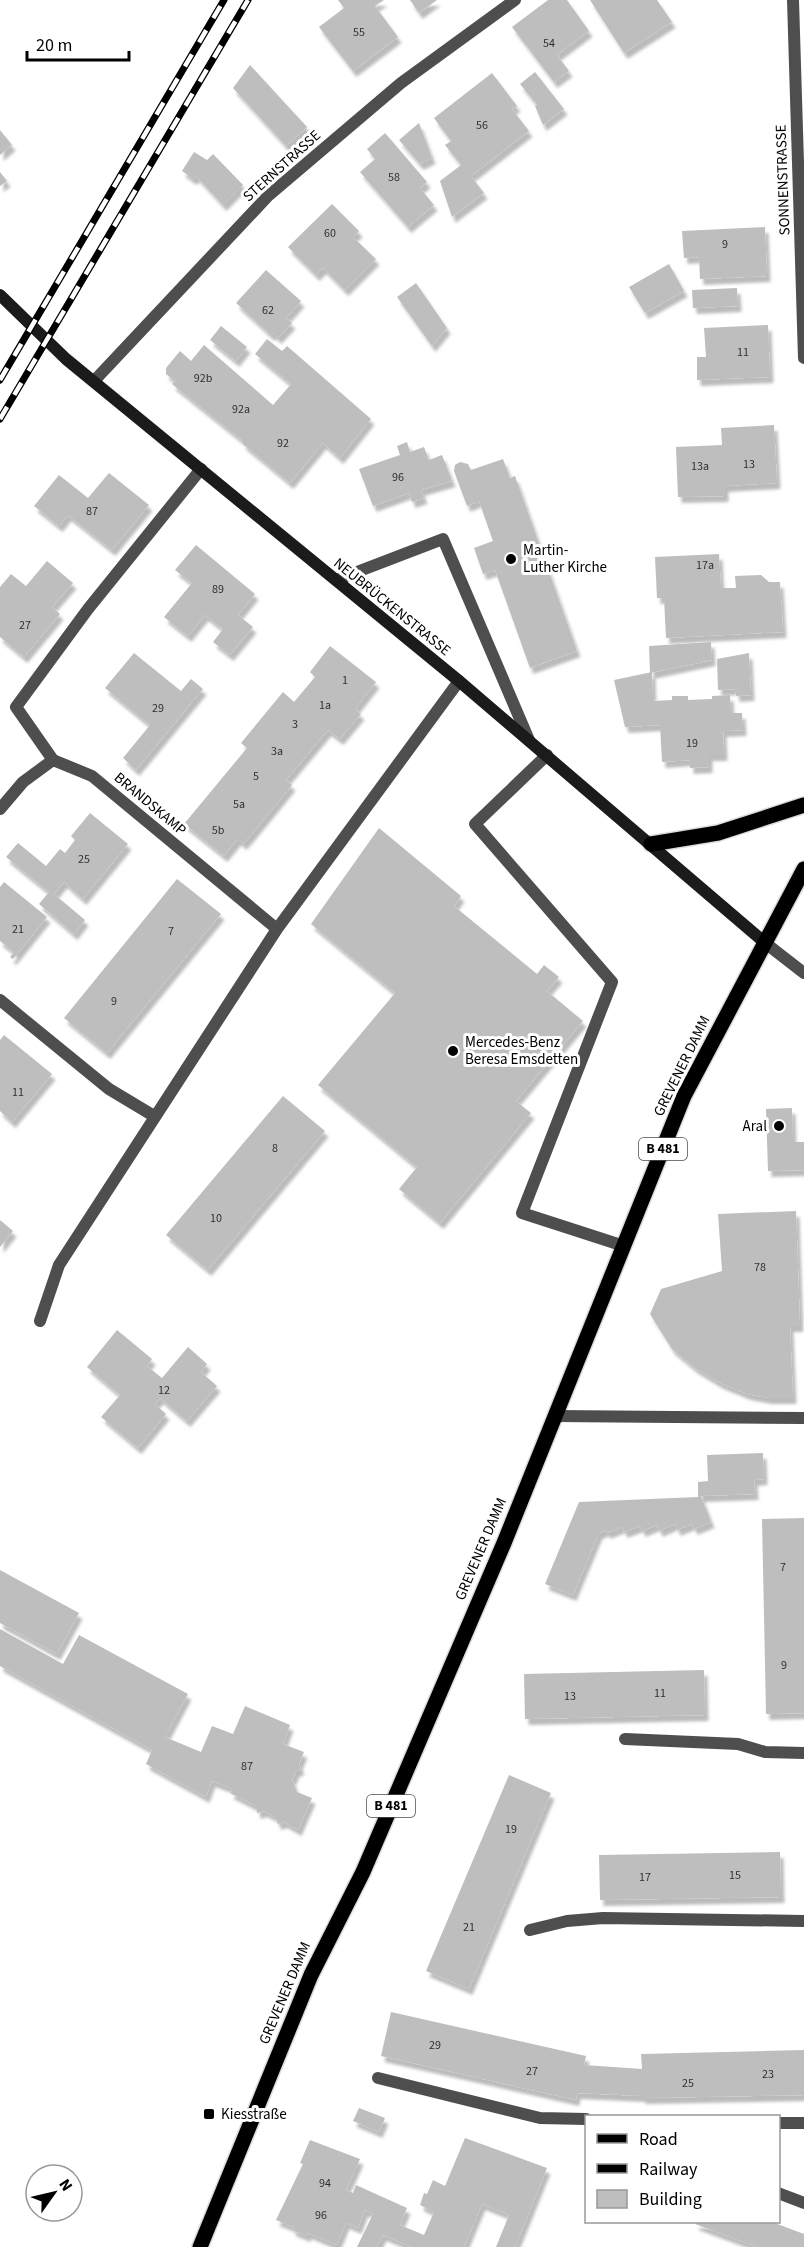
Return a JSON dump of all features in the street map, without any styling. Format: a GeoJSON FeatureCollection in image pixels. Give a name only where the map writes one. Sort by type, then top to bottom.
{"type":"FeatureCollection","features":[{"type":"Feature","properties":{"kind":"main road"},"geometry":{"type":"LineString","coordinates":[[651,844],[718,834],[804,805]]}},
{"type":"Feature","properties":{"kind":"main road","name":"GREVENER DAMM"},"geometry":{"type":"LineString","coordinates":[[200,2247],[311,1974],[363,1872],[499,1554],[684,1096],[804,869]]}},
{"type":"Feature","properties":{"kind":"street","name":"STERNSTRASSE"},"geometry":{"type":"LineString","coordinates":[[94,381],[268,195],[401,83],[515,0]]}},
{"type":"Feature","properties":{"kind":"street","name":"SONNENSTRASSE"},"geometry":{"type":"LineString","coordinates":[[793,0],[804,358]]}},
{"type":"Feature","properties":{"kind":"street","name":"NEUBRÜCKENSTRASSE"},"geometry":{"type":"LineString","coordinates":[[0,296],[60,353],[459,681],[764,942]]}},
{"type":"Feature","properties":{"kind":"street"},"geometry":{"type":"LineString","coordinates":[[0,809],[23,782],[53,760],[16,707],[87,609],[201,469]]}},
{"type":"Feature","properties":{"kind":"street"},"geometry":{"type":"LineString","coordinates":[[336,580],[443,539],[529,740]]}},
{"type":"Feature","properties":{"kind":"street"},"geometry":{"type":"LineString","coordinates":[[40,1321],[59,1266],[154,1116],[277,929],[459,681]]}},
{"type":"Feature","properties":{"kind":"street"},"geometry":{"type":"LineString","coordinates":[[547,755],[475,824],[612,982],[522,1213],[624,1246]]}},
{"type":"Feature","properties":{"kind":"street","name":"BRANDSKAMP"},"geometry":{"type":"LineString","coordinates":[[53,760],[92,776],[277,929]]}},
{"type":"Feature","properties":{"kind":"street"},"geometry":{"type":"LineString","coordinates":[[764,942],[804,974]]}},
{"type":"Feature","properties":{"kind":"street"},"geometry":{"type":"LineString","coordinates":[[0,1000],[109,1089],[154,1116]]}},
{"type":"Feature","properties":{"kind":"street"},"geometry":{"type":"LineString","coordinates":[[555,1416],[804,1418]]}},
{"type":"Feature","properties":{"kind":"street"},"geometry":{"type":"LineString","coordinates":[[625,1739],[738,1744],[765,1752],[804,1753]]}},
{"type":"Feature","properties":{"kind":"street"},"geometry":{"type":"LineString","coordinates":[[530,1930],[567,1921],[603,1918],[804,1921]]}},
{"type":"Feature","properties":{"kind":"street"},"geometry":{"type":"LineString","coordinates":[[378,2078],[540,2118],[585,2119]]}},
{"type":"Feature","properties":{"kind":"street"},"geometry":{"type":"LineString","coordinates":[[780,2123],[804,2123]]}},
{"type":"Feature","properties":{"kind":"street"},"geometry":{"type":"LineString","coordinates":[[780,2194],[804,2203]]}},
{"type":"Feature","properties":{"kind":"building"},"geometry":{"type":"Polygon","coordinates":[[[338,0],[384,0],[375,6],[398,37],[353,71],[319,27],[344,8],[338,0]]]}},
{"type":"Feature","properties":{"kind":"building"},"geometry":{"type":"Polygon","coordinates":[[[410,0],[437,0],[419,13],[410,0]]]}},
{"type":"Feature","properties":{"kind":"building"},"geometry":{"type":"Polygon","coordinates":[[[548,0],[567,0],[589,31],[557,55],[569,71],[554,82],[512,27],[548,0]]]}},
{"type":"Feature","properties":{"kind":"building"},"geometry":{"type":"Polygon","coordinates":[[[590,0],[657,0],[672,22],[624,53],[590,0]]]}},
{"type":"Feature","properties":{"kind":"building"},"geometry":{"type":"Polygon","coordinates":[[[250,65],[307,127],[286,146],[233,88],[250,65]]]}},
{"type":"Feature","properties":{"kind":"building"},"geometry":{"type":"Polygon","coordinates":[[[535,72],[564,109],[543,125],[535,106],[537,105],[520,84],[535,72]]]}},
{"type":"Feature","properties":{"kind":"building"},"geometry":{"type":"Polygon","coordinates":[[[492,73],[517,106],[512,109],[529,131],[471,176],[484,193],[452,217],[440,181],[461,165],[445,145],[451,141],[434,118],[492,73]]]}},
{"type":"Feature","properties":{"kind":"building"},"geometry":{"type":"Polygon","coordinates":[[[419,123],[432,158],[420,164],[399,140],[419,123]]]}},
{"type":"Feature","properties":{"kind":"building"},"geometry":{"type":"Polygon","coordinates":[[[0,130],[12,145],[0,155],[0,130]]]}},
{"type":"Feature","properties":{"kind":"building"},"geometry":{"type":"Polygon","coordinates":[[[385,133],[427,182],[420,188],[434,205],[408,227],[360,172],[375,159],[367,149],[385,133]]]}},
{"type":"Feature","properties":{"kind":"building"},"geometry":{"type":"Polygon","coordinates":[[[194,152],[207,160],[213,154],[243,185],[223,205],[196,176],[193,179],[182,171],[194,152]]]}},
{"type":"Feature","properties":{"kind":"building"},"geometry":{"type":"Polygon","coordinates":[[[0,172],[7,181],[0,186],[0,172]]]}},
{"type":"Feature","properties":{"kind":"building"},"geometry":{"type":"Polygon","coordinates":[[[332,204],[359,231],[353,237],[376,259],[345,290],[323,268],[316,275],[288,247],[332,204]]]}},
{"type":"Feature","properties":{"kind":"building"},"geometry":{"type":"Polygon","coordinates":[[[765,227],[767,276],[700,279],[699,257],[684,258],[682,231],[765,227]]]}},
{"type":"Feature","properties":{"kind":"building"},"geometry":{"type":"Polygon","coordinates":[[[669,264],[684,291],[645,313],[629,287],[669,264]]]}},
{"type":"Feature","properties":{"kind":"building"},"geometry":{"type":"Polygon","coordinates":[[[266,270],[301,301],[286,318],[292,323],[278,338],[273,333],[271,335],[236,303],[266,270]]]}},
{"type":"Feature","properties":{"kind":"building"},"geometry":{"type":"Polygon","coordinates":[[[416,283],[447,328],[432,346],[397,297],[416,283]]]}},
{"type":"Feature","properties":{"kind":"building"},"geometry":{"type":"Polygon","coordinates":[[[737,288],[738,306],[693,308],[692,290],[737,288]]]}},
{"type":"Feature","properties":{"kind":"building"},"geometry":{"type":"Polygon","coordinates":[[[768,325],[770,377],[697,380],[697,357],[706,357],[704,328],[768,325]]]}},
{"type":"Feature","properties":{"kind":"building"},"geometry":{"type":"Polygon","coordinates":[[[221,326],[247,347],[236,361],[210,340],[221,326]]]}},
{"type":"Feature","properties":{"kind":"building"},"geometry":{"type":"Polygon","coordinates":[[[267,339],[282,351],[287,346],[371,419],[340,458],[323,443],[290,483],[243,444],[243,441],[172,384],[175,381],[166,374],[166,368],[180,351],[191,361],[204,345],[273,405],[291,384],[255,354],[267,339]]]}},
{"type":"Feature","properties":{"kind":"building"},"geometry":{"type":"Polygon","coordinates":[[[774,425],[777,483],[725,486],[725,496],[678,497],[676,447],[722,445],[721,428],[774,425]]]}},
{"type":"Feature","properties":{"kind":"building"},"geometry":{"type":"Polygon","coordinates":[[[407,442],[410,452],[424,447],[429,460],[442,455],[452,481],[421,490],[424,498],[412,502],[409,493],[373,506],[359,469],[400,455],[397,446],[407,442]]]}},
{"type":"Feature","properties":{"kind":"building","name":"Martin- Luther Kirche"},"geometry":{"type":"Polygon","coordinates":[[[503,459],[510,478],[515,476],[577,651],[530,668],[495,570],[483,574],[474,548],[493,541],[479,501],[467,506],[454,471],[455,465],[460,462],[468,464],[471,470],[503,459]]]}},
{"type":"Feature","properties":{"kind":"building"},"geometry":{"type":"Polygon","coordinates":[[[109,473],[149,505],[112,550],[68,515],[59,526],[34,506],[59,475],[88,498],[109,473]]]}},
{"type":"Feature","properties":{"kind":"building"},"geometry":{"type":"Polygon","coordinates":[[[196,545],[255,594],[238,615],[253,627],[230,655],[213,642],[223,629],[205,615],[188,636],[164,617],[192,583],[175,570],[196,545]]]}},
{"type":"Feature","properties":{"kind":"building"},"geometry":{"type":"Polygon","coordinates":[[[719,554],[721,588],[736,588],[735,576],[761,575],[769,582],[780,582],[783,632],[666,638],[664,598],[657,598],[655,557],[719,554]]]}},
{"type":"Feature","properties":{"kind":"building"},"geometry":{"type":"Polygon","coordinates":[[[47,561],[73,583],[52,607],[60,614],[24,657],[0,637],[0,587],[11,574],[26,586],[47,561]]]}},
{"type":"Feature","properties":{"kind":"building"},"geometry":{"type":"Polygon","coordinates":[[[711,642],[712,660],[650,673],[649,646],[711,642]]]}},
{"type":"Feature","properties":{"kind":"building"},"geometry":{"type":"Polygon","coordinates":[[[330,646],[376,682],[355,709],[361,714],[340,739],[328,730],[286,780],[292,785],[251,835],[243,844],[238,839],[224,856],[184,824],[247,748],[241,743],[283,692],[294,702],[315,677],[310,672],[330,646]]]}},
{"type":"Feature","properties":{"kind":"building"},"geometry":{"type":"Polygon","coordinates":[[[134,653],[181,691],[191,679],[203,689],[136,770],[123,758],[150,725],[105,688],[134,653]]]}},
{"type":"Feature","properties":{"kind":"building"},"geometry":{"type":"Polygon","coordinates":[[[749,653],[751,695],[736,696],[735,689],[718,690],[717,659],[749,653]]]}},
{"type":"Feature","properties":{"kind":"building"},"geometry":{"type":"Polygon","coordinates":[[[652,672],[653,701],[672,700],[672,696],[688,696],[688,700],[712,699],[712,696],[730,695],[731,713],[742,713],[743,730],[723,731],[724,755],[709,755],[709,767],[690,768],[690,760],[662,762],[660,725],[625,727],[614,680],[652,672]]]}},
{"type":"Feature","properties":{"kind":"building"},"geometry":{"type":"Polygon","coordinates":[[[90,813],[128,844],[83,899],[64,882],[54,894],[85,920],[74,934],[39,904],[49,892],[6,857],[18,843],[46,866],[60,849],[65,853],[75,840],[71,836],[90,813]]]}},
{"type":"Feature","properties":{"kind":"building","name":"Mercedes-Benz Beresa Emsdetten"},"geometry":{"type":"Polygon","coordinates":[[[379,828],[461,896],[454,906],[537,974],[544,965],[559,977],[547,991],[583,1021],[516,1101],[531,1113],[440,1223],[399,1189],[417,1167],[318,1085],[395,993],[311,924],[379,828]]]}},
{"type":"Feature","properties":{"kind":"building"},"geometry":{"type":"Polygon","coordinates":[[[177,879],[221,914],[107,1053],[64,1018],[177,879]]]}},
{"type":"Feature","properties":{"kind":"building"},"geometry":{"type":"Polygon","coordinates":[[[4,882],[47,917],[13,959],[10,957],[14,952],[0,941],[0,887],[4,882]]]}},
{"type":"Feature","properties":{"kind":"building"},"geometry":{"type":"Polygon","coordinates":[[[4,1035],[52,1074],[12,1122],[0,1111],[0,1040],[4,1035]]]}},
{"type":"Feature","properties":{"kind":"building"},"geometry":{"type":"Polygon","coordinates":[[[283,1096],[325,1131],[208,1270],[166,1235],[283,1096]]]}},
{"type":"Feature","properties":{"kind":"building","name":"Aral"},"geometry":{"type":"Polygon","coordinates":[[[792,1108],[793,1142],[804,1142],[804,1170],[768,1171],[766,1109],[792,1108]]]}},
{"type":"Feature","properties":{"kind":"building"},"geometry":{"type":"Polygon","coordinates":[[[796,1211],[800,1326],[790,1326],[793,1398],[769,1398],[747,1394],[720,1383],[695,1368],[672,1349],[650,1314],[661,1289],[722,1271],[718,1214],[796,1211]]]}},
{"type":"Feature","properties":{"kind":"building"},"geometry":{"type":"Polygon","coordinates":[[[0,1220],[13,1231],[0,1247],[0,1220]]]}},
{"type":"Feature","properties":{"kind":"building"},"geometry":{"type":"Polygon","coordinates":[[[117,1330],[152,1359],[147,1366],[162,1378],[188,1347],[207,1364],[201,1372],[217,1386],[187,1421],[160,1398],[155,1404],[166,1414],[138,1448],[101,1417],[120,1395],[87,1367],[117,1330]]]}},
{"type":"Feature","properties":{"kind":"building"},"geometry":{"type":"Polygon","coordinates":[[[763,1453],[764,1479],[754,1480],[755,1494],[701,1496],[711,1522],[694,1529],[692,1524],[677,1530],[675,1524],[659,1531],[657,1525],[642,1531],[640,1526],[624,1532],[622,1527],[607,1533],[606,1530],[599,1533],[573,1595],[545,1584],[579,1502],[698,1497],[698,1482],[708,1481],[707,1455],[763,1453]]]}},
{"type":"Feature","properties":{"kind":"building"},"geometry":{"type":"Polygon","coordinates":[[[804,1518],[804,1713],[766,1714],[762,1519],[804,1518]]]}},
{"type":"Feature","properties":{"kind":"building"},"geometry":{"type":"Polygon","coordinates":[[[0,1570],[79,1613],[57,1654],[0,1623],[0,1570]]]}},
{"type":"Feature","properties":{"kind":"building"},"geometry":{"type":"Polygon","coordinates":[[[0,1629],[63,1664],[79,1635],[188,1694],[165,1737],[201,1752],[212,1726],[233,1734],[245,1706],[290,1725],[283,1744],[304,1752],[299,1764],[301,1769],[296,1771],[292,1780],[297,1792],[312,1798],[298,1830],[284,1822],[278,1824],[275,1817],[264,1811],[257,1813],[256,1806],[230,1793],[233,1789],[212,1781],[206,1797],[146,1764],[152,1750],[0,1666],[0,1629]]]}},
{"type":"Feature","properties":{"kind":"building"},"geometry":{"type":"Polygon","coordinates":[[[704,1670],[705,1715],[525,1719],[524,1674],[704,1670]]]}},
{"type":"Feature","properties":{"kind":"building"},"geometry":{"type":"Polygon","coordinates":[[[509,1775],[551,1793],[469,1989],[426,1971],[509,1775]]]}},
{"type":"Feature","properties":{"kind":"building"},"geometry":{"type":"Polygon","coordinates":[[[780,1852],[781,1897],[600,1900],[599,1855],[780,1852]]]}},
{"type":"Feature","properties":{"kind":"building"},"geometry":{"type":"Polygon","coordinates":[[[391,2012],[586,2056],[584,2065],[642,2069],[641,2054],[804,2050],[804,2095],[642,2098],[642,2096],[577,2093],[576,2100],[381,2056],[391,2012]]]}},
{"type":"Feature","properties":{"kind":"building"},"geometry":{"type":"Polygon","coordinates":[[[359,2108],[385,2118],[379,2132],[353,2121],[359,2108]]]}},
{"type":"Feature","properties":{"kind":"building"},"geometry":{"type":"Polygon","coordinates":[[[465,2138],[547,2168],[515,2247],[496,2247],[509,2215],[482,2204],[464,2247],[412,2247],[383,2235],[377,2247],[357,2247],[373,2214],[365,2210],[358,2228],[346,2223],[337,2245],[308,2233],[307,2236],[292,2230],[293,2227],[276,2220],[303,2164],[300,2163],[310,2140],[360,2159],[346,2190],[353,2193],[356,2185],[407,2208],[400,2225],[424,2235],[434,2212],[420,2205],[424,2193],[427,2194],[433,2180],[445,2186],[465,2138]]]}},
{"type":"Feature","properties":{"kind":"building"},"geometry":{"type":"Polygon","coordinates":[[[775,2223],[804,2234],[804,2247],[757,2247],[695,2224],[775,2223]]]}},
{"type":"Feature","properties":{"kind":"railway"},"geometry":{"type":"LineString","coordinates":[[0,380],[224,0]]}},
{"type":"Feature","properties":{"kind":"railway"},"geometry":{"type":"LineString","coordinates":[[0,419],[248,0]]}},
{"type":"Feature","properties":{"kind":"place","name":"Martin- Luther Kirche"},"geometry":{"type":"Point","coordinates":[511,559]}},
{"type":"Feature","properties":{"kind":"place","name":"Mercedes-Benz Beresa Emsdetten"},"geometry":{"type":"Point","coordinates":[453,1051]}},
{"type":"Feature","properties":{"kind":"place","name":"Aral"},"geometry":{"type":"Point","coordinates":[779,1126]}},
{"type":"Feature","properties":{"kind":"place","name":"Kiesstraße"},"geometry":{"type":"Point","coordinates":[209,2114]}}]}
